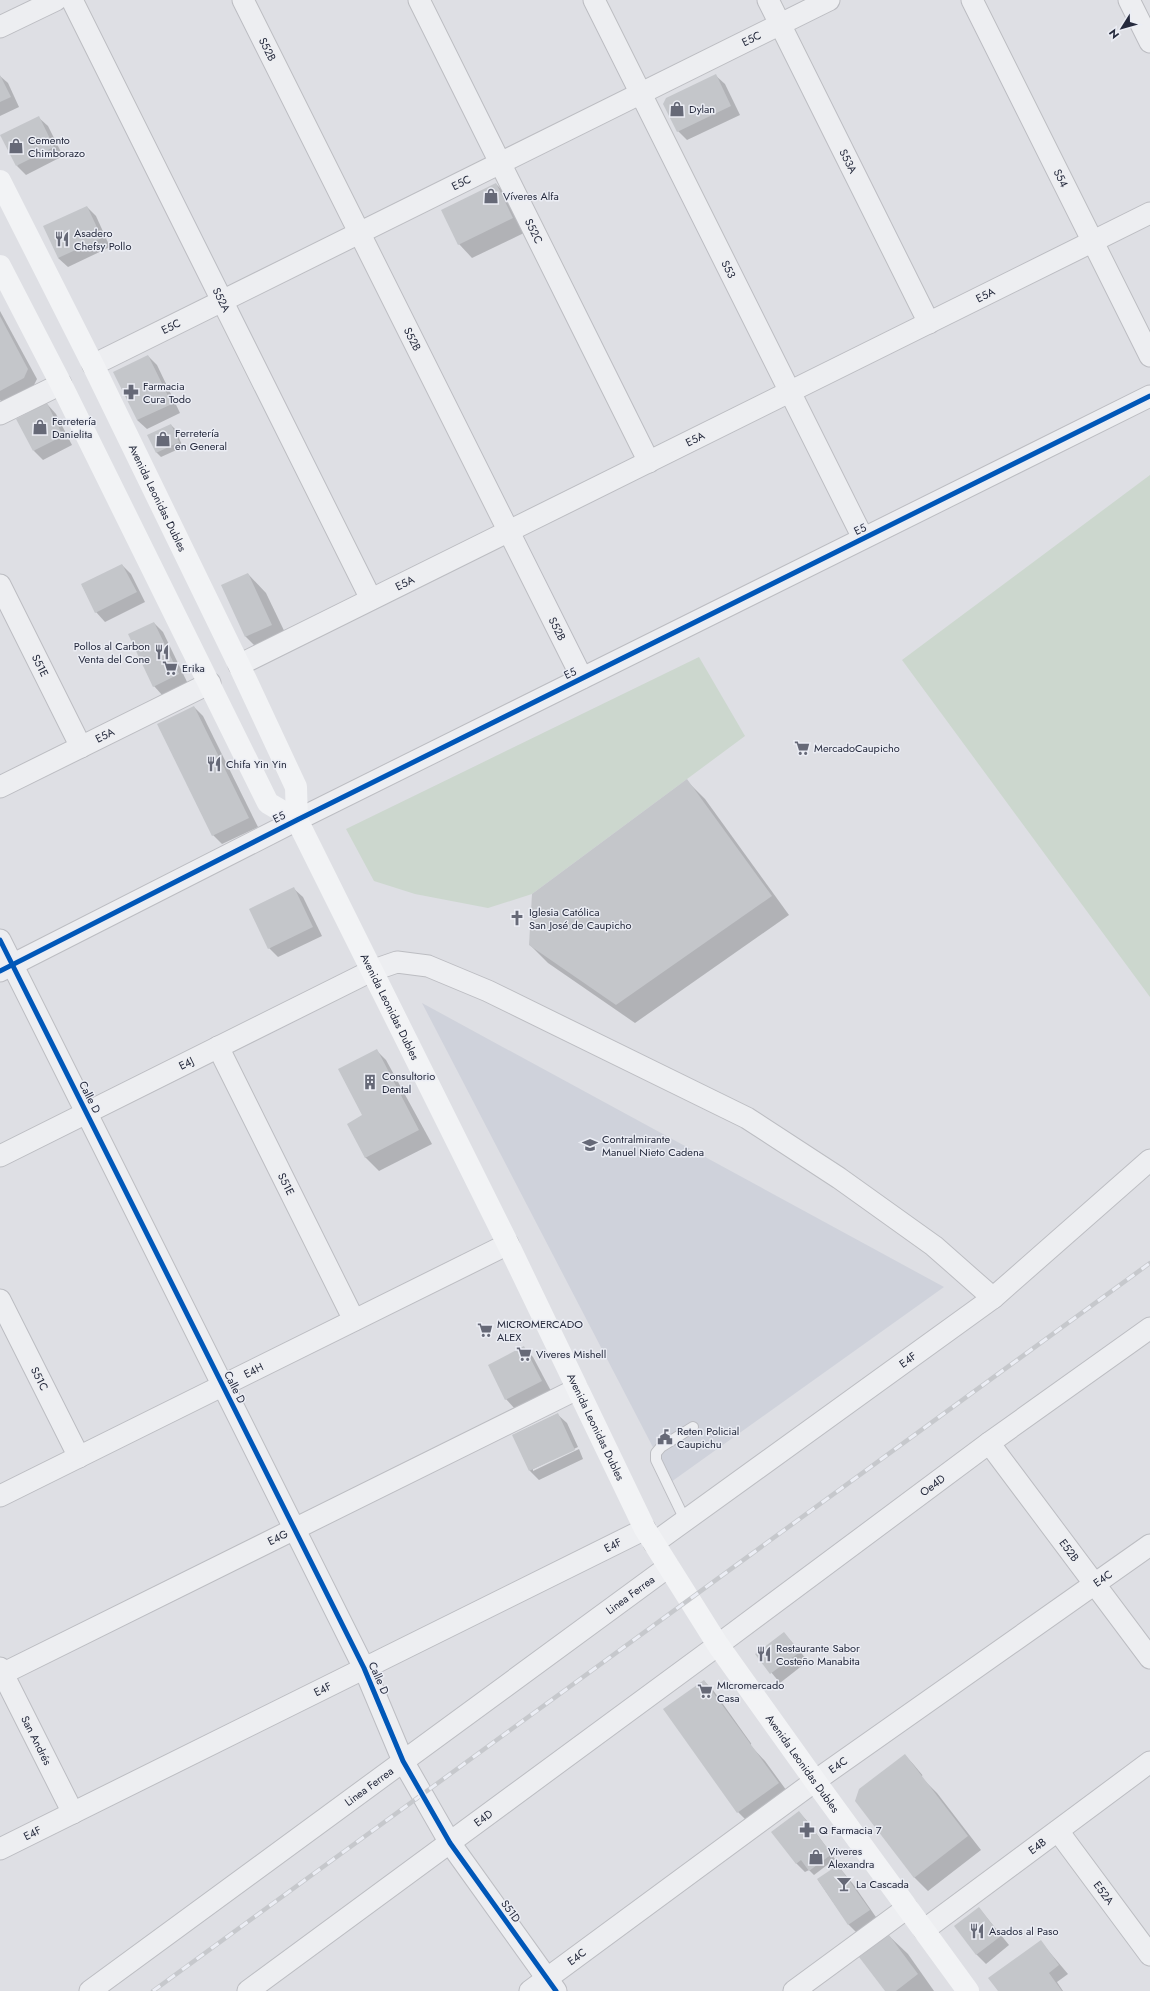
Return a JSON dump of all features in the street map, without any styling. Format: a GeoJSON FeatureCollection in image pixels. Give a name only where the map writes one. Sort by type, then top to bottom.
{"type":"FeatureCollection","features":[{"type":"Feature","properties":{"kind":"main road","name":"Avenida Leonidas Dubles"},"geometry":{"type":"LineString","coordinates":[[0,181],[93,365],[239,665],[296,787],[297,820],[508,1244],[649,1536],[718,1645],[968,1991]]}},
{"type":"Feature","properties":{"kind":"main road"},"geometry":{"type":"LineString","coordinates":[[0,266],[61,384],[210,682],[268,803],[297,820]]}},
{"type":"Feature","properties":{"kind":"street"},"geometry":{"type":"LineString","coordinates":[[0,27],[56,0]]}},
{"type":"Feature","properties":{"kind":"street","name":"S52A"},"geometry":{"type":"LineString","coordinates":[[72,0],[371,599]]}},
{"type":"Feature","properties":{"kind":"street","name":"S52B"},"geometry":{"type":"LineString","coordinates":[[243,0],[582,678]]}},
{"type":"Feature","properties":{"kind":"street","name":"S52C"},"geometry":{"type":"LineString","coordinates":[[419,0],[650,462]]}},
{"type":"Feature","properties":{"kind":"street","name":"S53"},"geometry":{"type":"LineString","coordinates":[[594,0],[863,538]]}},
{"type":"Feature","properties":{"kind":"street","name":"S53A"},"geometry":{"type":"LineString","coordinates":[[768,0],[929,323]]}},
{"type":"Feature","properties":{"kind":"street","name":"E5C"},"geometry":{"type":"LineString","coordinates":[[93,365],[829,0]]}},
{"type":"Feature","properties":{"kind":"street","name":"S54"},"geometry":{"type":"LineString","coordinates":[[972,0],[1150,356]]}},
{"type":"Feature","properties":{"kind":"street"},"geometry":{"type":"LineString","coordinates":[[1129,0],[1150,42]]}},
{"type":"Feature","properties":{"kind":"street","name":"E5A"},"geometry":{"type":"LineString","coordinates":[[239,665],[1150,213]]}},
{"type":"Feature","properties":{"kind":"street"},"geometry":{"type":"LineString","coordinates":[[0,414],[61,384]]}},
{"type":"Feature","properties":{"kind":"street","name":"E5"},"geometry":{"type":"LineString","coordinates":[[6,968],[297,820],[1150,396]]}},
{"type":"Feature","properties":{"kind":"street","name":"S51E"},"geometry":{"type":"LineString","coordinates":[[0,585],[80,747]]}},
{"type":"Feature","properties":{"kind":"street","name":"E5A"},"geometry":{"type":"LineString","coordinates":[[0,787],[210,682]]}},
{"type":"Feature","properties":{"kind":"street","name":"Calle D"},"geometry":{"type":"LineString","coordinates":[[0,940],[6,968],[86,1113],[364,1668],[403,1761],[450,1843]]}},
{"type":"Feature","properties":{"kind":"street","name":"E4J"},"geometry":{"type":"LineString","coordinates":[[0,1156],[372,971],[397,962],[428,966],[488,991],[747,1118],[839,1178],[934,1246],[993,1298]]}},
{"type":"Feature","properties":{"kind":"street","name":"S51E"},"geometry":{"type":"LineString","coordinates":[[218,1047],[354,1320]]}},
{"type":"Feature","properties":{"kind":"street","name":"E4F"},"geometry":{"type":"LineString","coordinates":[[0,1849],[364,1668],[685,1520],[993,1298],[1150,1160]]}},
{"type":"Feature","properties":{"kind":"street","name":"E4H"},"geometry":{"type":"LineString","coordinates":[[0,1496],[508,1244]]}},
{"type":"Feature","properties":{"kind":"street","name":"S51C"},"geometry":{"type":"LineString","coordinates":[[0,1300],[79,1457]]}},
{"type":"Feature","properties":{"kind":"street","name":"Oe4D"},"geometry":{"type":"LineString","coordinates":[[718,1645],[989,1443],[1150,1328]]}},
{"type":"Feature","properties":{"kind":"street","name":"E4G"},"geometry":{"type":"LineString","coordinates":[[1,1672],[577,1389]]}},
{"type":"Feature","properties":{"kind":"street","name":"E52B"},"geometry":{"type":"LineString","coordinates":[[989,1443],[1150,1658]]}},
{"type":"Feature","properties":{"kind":"street","name":"E4C"},"geometry":{"type":"LineString","coordinates":[[530,1991],[552,1985],[815,1781],[1150,1545]]}},
{"type":"Feature","properties":{"kind":"street","name":"Linea Ferrea"},"geometry":{"type":"LineString","coordinates":[[90,1991],[668,1567]]}},
{"type":"Feature","properties":{"kind":"street","name":"E4D"},"geometry":{"type":"LineString","coordinates":[[248,1991],[718,1645]]}},
{"type":"Feature","properties":{"kind":"street","name":"San Andrés"},"geometry":{"type":"LineString","coordinates":[[1,1672],[73,1813]]}},
{"type":"Feature","properties":{"kind":"street","name":"E4B"},"geometry":{"type":"LineString","coordinates":[[924,1930],[1150,1762]]}},
{"type":"Feature","properties":{"kind":"street","name":"E52A"},"geometry":{"type":"LineString","coordinates":[[1058,1831],[1150,1955]]}},
{"type":"Feature","properties":{"kind":"street","name":"S51D"},"geometry":{"type":"LineString","coordinates":[[450,1843],[552,1985]]}},
{"type":"Feature","properties":{"kind":"street"},"geometry":{"type":"LineString","coordinates":[[794,1991],[907,1908]]}},
{"type":"Feature","properties":{"kind":"lane"},"geometry":{"type":"LineString","coordinates":[[685,1520],[656,1460],[656,1453],[661,1447],[693,1426]]}},
{"type":"Feature","properties":{"kind":"shaded area"},"geometry":{"type":"Polygon","coordinates":[[[1150,475],[1150,997],[902,660],[1150,475]]]}},
{"type":"Feature","properties":{"kind":"shaded area"},"geometry":{"type":"Polygon","coordinates":[[[699,657],[745,736],[532,894],[488,908],[415,894],[374,881],[346,829],[699,657]]]}},
{"type":"Feature","properties":{"kind":"shaded area","name":"Contralmirante Manuel Nieto Cadena"},"geometry":{"type":"Polygon","coordinates":[[[422,1003],[944,1287],[671,1482],[422,1003]]]}},
{"type":"Feature","properties":{"kind":"building"},"geometry":{"type":"Polygon","coordinates":[[[716,74],[731,106],[677,132],[663,104],[666,98],[716,74]]]}},
{"type":"Feature","properties":{"kind":"building"},"geometry":{"type":"Polygon","coordinates":[[[0,75],[11,97],[0,102],[0,75]]]}},
{"type":"Feature","properties":{"kind":"building"},"geometry":{"type":"Polygon","coordinates":[[[39,116],[54,147],[16,166],[0,135],[39,116]]]}},
{"type":"Feature","properties":{"kind":"building"},"geometry":{"type":"Polygon","coordinates":[[[496,183],[513,218],[458,245],[441,210],[496,183]]]}},
{"type":"Feature","properties":{"kind":"building"},"geometry":{"type":"Polygon","coordinates":[[[87,206],[102,238],[58,258],[43,226],[87,206]]]}},
{"type":"Feature","properties":{"kind":"building"},"geometry":{"type":"Polygon","coordinates":[[[0,316],[28,369],[24,378],[0,391],[0,316]]]}},
{"type":"Feature","properties":{"kind":"building"},"geometry":{"type":"Polygon","coordinates":[[[148,355],[172,404],[137,420],[113,372],[148,355]]]}},
{"type":"Feature","properties":{"kind":"building","name":"Ferretería Danielita"},"geometry":{"type":"Polygon","coordinates":[[[47,403],[63,436],[33,451],[16,419],[47,403]]]}},
{"type":"Feature","properties":{"kind":"building","name":"Ferretería en General"},"geometry":{"type":"Polygon","coordinates":[[[171,424],[179,442],[156,453],[147,435],[171,424]]]}},
{"type":"Feature","properties":{"kind":"building"},"geometry":{"type":"Polygon","coordinates":[[[122,564],[137,592],[95,613],[81,584],[122,564]]]}},
{"type":"Feature","properties":{"kind":"building"},"geometry":{"type":"Polygon","coordinates":[[[248,573],[272,625],[245,637],[221,585],[248,573]]]}},
{"type":"Feature","properties":{"kind":"building"},"geometry":{"type":"Polygon","coordinates":[[[154,622],[179,674],[153,687],[128,634],[154,622]]]}},
{"type":"Feature","properties":{"kind":"building"},"geometry":{"type":"Polygon","coordinates":[[[194,706],[249,818],[212,836],[157,724],[194,706]]]}},
{"type":"Feature","properties":{"kind":"building"},"geometry":{"type":"Polygon","coordinates":[[[687,779],[772,896],[616,1005],[529,945],[532,894],[687,779]]]}},
{"type":"Feature","properties":{"kind":"building"},"geometry":{"type":"Polygon","coordinates":[[[294,887],[313,927],[268,949],[249,909],[294,887]]]}},
{"type":"Feature","properties":{"kind":"building"},"geometry":{"type":"Polygon","coordinates":[[[377,1049],[419,1130],[365,1158],[347,1124],[362,1115],[338,1069],[377,1049]]]}},
{"type":"Feature","properties":{"kind":"building"},"geometry":{"type":"Polygon","coordinates":[[[524,1346],[542,1381],[505,1400],[488,1365],[524,1346]]]}},
{"type":"Feature","properties":{"kind":"building"},"geometry":{"type":"Polygon","coordinates":[[[558,1413],[575,1450],[529,1471],[512,1435],[558,1413]]]}},
{"type":"Feature","properties":{"kind":"building"},"geometry":{"type":"Polygon","coordinates":[[[784,1632],[800,1652],[770,1674],[755,1654],[784,1632]]]}},
{"type":"Feature","properties":{"kind":"building"},"geometry":{"type":"Polygon","coordinates":[[[704,1680],[779,1783],[737,1813],[663,1709],[704,1680]]]}},
{"type":"Feature","properties":{"kind":"building"},"geometry":{"type":"Polygon","coordinates":[[[905,1754],[968,1836],[914,1878],[855,1801],[859,1789],[905,1754]]]}},
{"type":"Feature","properties":{"kind":"building"},"geometry":{"type":"Polygon","coordinates":[[[799,1811],[832,1854],[809,1871],[801,1860],[796,1864],[771,1832],[799,1811]]]}},
{"type":"Feature","properties":{"kind":"building"},"geometry":{"type":"Polygon","coordinates":[[[838,1865],[870,1910],[848,1925],[817,1879],[838,1865]]]}},
{"type":"Feature","properties":{"kind":"building","name":"Asados al Paso"},"geometry":{"type":"Polygon","coordinates":[[[979,1907],[1001,1936],[976,1955],[954,1926],[979,1907]]]}},
{"type":"Feature","properties":{"kind":"building"},"geometry":{"type":"Polygon","coordinates":[[[889,1935],[918,1974],[896,1991],[885,1991],[859,1957],[889,1935]]]}},
{"type":"Feature","properties":{"kind":"building"},"geometry":{"type":"Polygon","coordinates":[[[1041,1940],[1059,1965],[1049,1973],[1062,1991],[998,1991],[988,1978],[1041,1940]]]}},
{"type":"Feature","properties":{"kind":"railway"},"geometry":{"type":"LineString","coordinates":[[153,1991],[1150,1263]]}},
{"type":"Feature","properties":{"kind":"cycle path"},"geometry":{"type":"LineString","coordinates":[[0,971],[297,820],[1150,396]]}},
{"type":"Feature","properties":{"kind":"cycle path"},"geometry":{"type":"LineString","coordinates":[[0,940],[364,1668],[403,1761],[450,1843],[556,1991]]}},
{"type":"Feature","properties":{"kind":"place","name":"Dylan"},"geometry":{"type":"Point","coordinates":[677,109]}},
{"type":"Feature","properties":{"kind":"place","name":"Cemento Chimborazo"},"geometry":{"type":"Point","coordinates":[16,146]}},
{"type":"Feature","properties":{"kind":"place","name":"Víveres Alfa"},"geometry":{"type":"Point","coordinates":[491,196]}},
{"type":"Feature","properties":{"kind":"place","name":"Asadero Chefsy Pollo"},"geometry":{"type":"Point","coordinates":[62,239]}},
{"type":"Feature","properties":{"kind":"place","name":"Farmacia Cura Todo"},"geometry":{"type":"Point","coordinates":[131,392]}},
{"type":"Feature","properties":{"kind":"place","name":"Ferretería Danielita"},"geometry":{"type":"Point","coordinates":[40,427]}},
{"type":"Feature","properties":{"kind":"place","name":"Ferretería en General"},"geometry":{"type":"Point","coordinates":[163,439]}},
{"type":"Feature","properties":{"kind":"place","name":"Pollos al Carbon Venta del Cone"},"geometry":{"type":"Point","coordinates":[162,652]}},
{"type":"Feature","properties":{"kind":"place","name":"Erika"},"geometry":{"type":"Point","coordinates":[170,668]}},
{"type":"Feature","properties":{"kind":"place","name":"MercadoCaupicho"},"geometry":{"type":"Point","coordinates":[802,748]}},
{"type":"Feature","properties":{"kind":"place","name":"Chifa Yin Yin"},"geometry":{"type":"Point","coordinates":[214,764]}},
{"type":"Feature","properties":{"kind":"place","name":"Iglesia Católica San José de Caupicho"},"geometry":{"type":"Point","coordinates":[517,918]}},
{"type":"Feature","properties":{"kind":"place","name":"Consultorio Dental"},"geometry":{"type":"Point","coordinates":[370,1082]}},
{"type":"Feature","properties":{"kind":"place","name":"Contralmirante Manuel Nieto Cadena"},"geometry":{"type":"Point","coordinates":[590,1145]}},
{"type":"Feature","properties":{"kind":"place","name":"MICROMERCADO ALEX"},"geometry":{"type":"Point","coordinates":[485,1330]}},
{"type":"Feature","properties":{"kind":"place","name":"Viveres Mishell"},"geometry":{"type":"Point","coordinates":[524,1354]}},
{"type":"Feature","properties":{"kind":"place","name":"Reten Policial Caupichu"},"geometry":{"type":"Point","coordinates":[665,1437]}},
{"type":"Feature","properties":{"kind":"place","name":"Restaurante Sabor Costeño Manabita"},"geometry":{"type":"Point","coordinates":[764,1654]}},
{"type":"Feature","properties":{"kind":"place","name":"MIcromercado Casa"},"geometry":{"type":"Point","coordinates":[705,1691]}},
{"type":"Feature","properties":{"kind":"place","name":"Q Farmacia 7"},"geometry":{"type":"Point","coordinates":[807,1830]}},
{"type":"Feature","properties":{"kind":"place","name":"Viveres Alexandra"},"geometry":{"type":"Point","coordinates":[816,1857]}},
{"type":"Feature","properties":{"kind":"place","name":"La Cascada"},"geometry":{"type":"Point","coordinates":[844,1884]}},
{"type":"Feature","properties":{"kind":"place","name":"Asados al Paso"},"geometry":{"type":"Point","coordinates":[977,1931]}}]}
